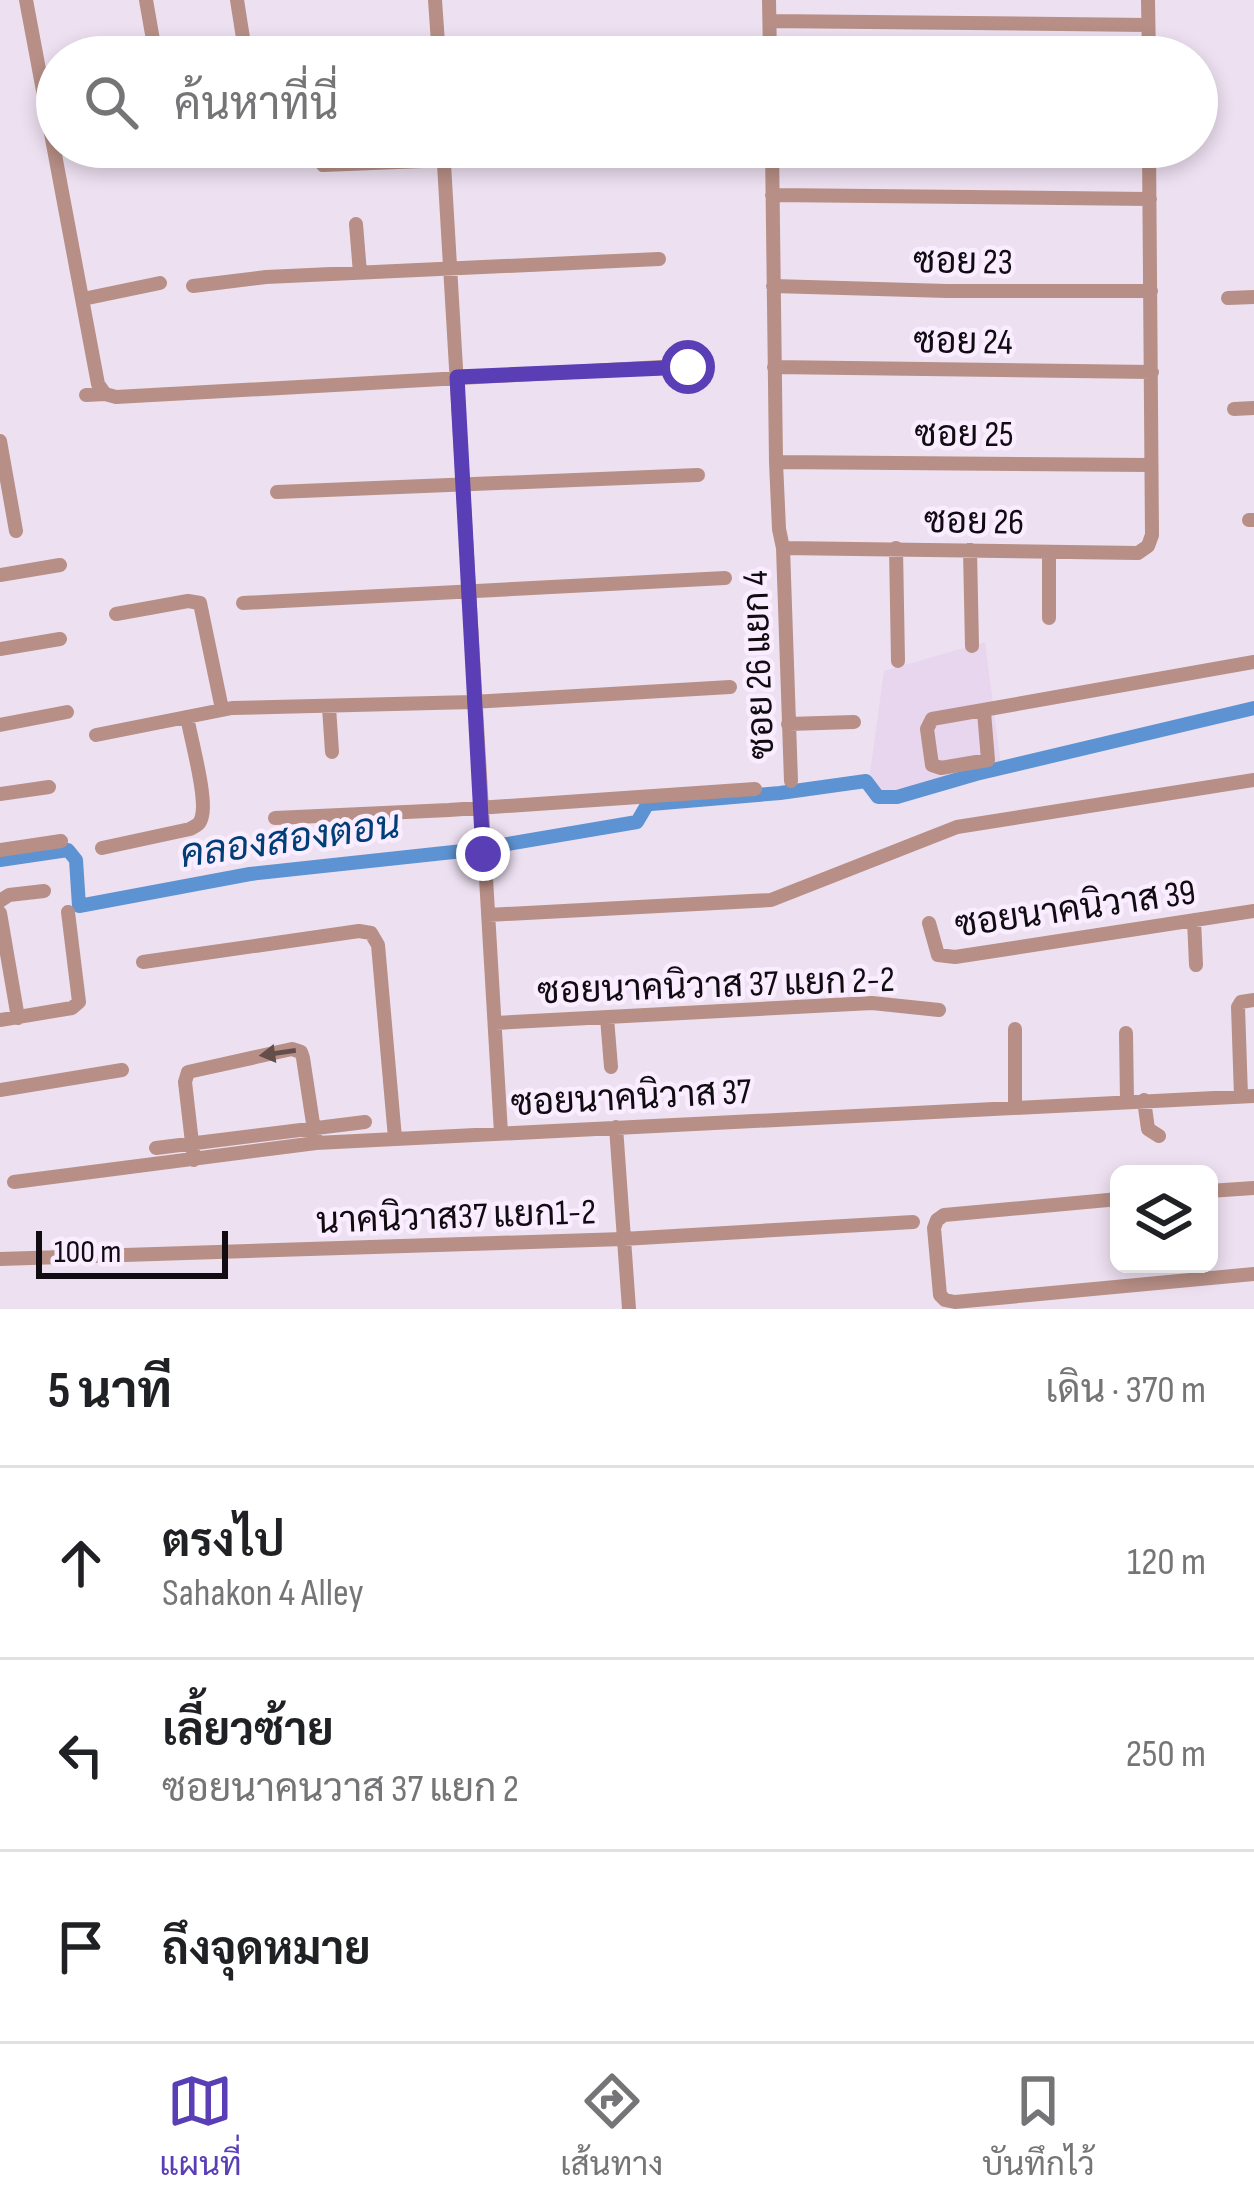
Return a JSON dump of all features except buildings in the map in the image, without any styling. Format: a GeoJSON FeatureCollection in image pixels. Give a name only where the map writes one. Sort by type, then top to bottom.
{"type":"FeatureCollection","features":[{"type":"Feature","properties":{"kind":"street"},"geometry":{"type":"LineString","coordinates":[[26,0],[36,36]]}},
{"type":"Feature","properties":{"kind":"street"},"geometry":{"type":"LineString","coordinates":[[146,0],[152,36]]}},
{"type":"Feature","properties":{"kind":"street"},"geometry":{"type":"LineString","coordinates":[[237,0],[243,36]]}},
{"type":"Feature","properties":{"kind":"street"},"geometry":{"type":"LineString","coordinates":[[435,0],[438,36]]}},
{"type":"Feature","properties":{"kind":"street"},"geometry":{"type":"LineString","coordinates":[[770,0],[770,36]]}},
{"type":"Feature","properties":{"kind":"street"},"geometry":{"type":"LineString","coordinates":[[1148,0],[1148,36]]}},
{"type":"Feature","properties":{"kind":"street"},"geometry":{"type":"LineString","coordinates":[[770,21],[1148,25]]}},
{"type":"Feature","properties":{"kind":"street"},"geometry":{"type":"LineString","coordinates":[[63,168],[98,384],[105,394]]}},
{"type":"Feature","properties":{"kind":"street"},"geometry":{"type":"LineString","coordinates":[[444,168],[501,1132]]}},
{"type":"Feature","properties":{"kind":"street","name":"ซอย 26 แยก 4"},"geometry":{"type":"LineString","coordinates":[[772,168],[776,462],[790,781]]}},
{"type":"Feature","properties":{"kind":"street"},"geometry":{"type":"LineString","coordinates":[[1149,168],[1151,465]]}},
{"type":"Feature","properties":{"kind":"street"},"geometry":{"type":"LineString","coordinates":[[772,195],[1150,200]]}},
{"type":"Feature","properties":{"kind":"street"},"geometry":{"type":"LineString","coordinates":[[356,224],[360,273]]}},
{"type":"Feature","properties":{"kind":"street"},"geometry":{"type":"LineString","coordinates":[[193,286],[266,277],[658,259]]}},
{"type":"Feature","properties":{"kind":"street"},"geometry":{"type":"LineString","coordinates":[[83,299],[160,283]]}},
{"type":"Feature","properties":{"kind":"street","name":"ซอย 23"},"geometry":{"type":"LineString","coordinates":[[773,286],[1151,291]]}},
{"type":"Feature","properties":{"kind":"street"},"geometry":{"type":"LineString","coordinates":[[1228,298],[1254,297]]}},
{"type":"Feature","properties":{"kind":"street"},"geometry":{"type":"LineString","coordinates":[[86,395],[116,398],[680,366],[700,376]]}},
{"type":"Feature","properties":{"kind":"street","name":"ซอย 24"},"geometry":{"type":"LineString","coordinates":[[774,368],[1152,372]]}},
{"type":"Feature","properties":{"kind":"street"},"geometry":{"type":"LineString","coordinates":[[1234,410],[1254,408]]}},
{"type":"Feature","properties":{"kind":"street"},"geometry":{"type":"LineString","coordinates":[[0,441],[5,497],[16,531]]}},
{"type":"Feature","properties":{"kind":"street","name":"ซอย 25"},"geometry":{"type":"LineString","coordinates":[[776,462],[1151,465]]}},
{"type":"Feature","properties":{"kind":"street","name":"ซอย 26"},"geometry":{"type":"LineString","coordinates":[[783,548],[1138,553],[1152,535],[1151,465]]}},
{"type":"Feature","properties":{"kind":"street"},"geometry":{"type":"LineString","coordinates":[[277,492],[698,475]]}},
{"type":"Feature","properties":{"kind":"street"},"geometry":{"type":"LineString","coordinates":[[896,548],[898,661]]}},
{"type":"Feature","properties":{"kind":"street"},"geometry":{"type":"LineString","coordinates":[[970,550],[972,646]]}},
{"type":"Feature","properties":{"kind":"street"},"geometry":{"type":"LineString","coordinates":[[1049,552],[1049,618]]}},
{"type":"Feature","properties":{"kind":"street"},"geometry":{"type":"LineString","coordinates":[[0,575],[60,565]]}},
{"type":"Feature","properties":{"kind":"street"},"geometry":{"type":"LineString","coordinates":[[243,603],[725,578]]}},
{"type":"Feature","properties":{"kind":"street"},"geometry":{"type":"LineString","coordinates":[[116,614],[200,603],[227,709]]}},
{"type":"Feature","properties":{"kind":"street"},"geometry":{"type":"LineString","coordinates":[[0,649],[60,639]]}},
{"type":"Feature","properties":{"kind":"street"},"geometry":{"type":"LineString","coordinates":[[989,711],[988,760],[941,768],[932,765],[927,729],[932,719],[1254,662]]}},
{"type":"Feature","properties":{"kind":"street"},"geometry":{"type":"LineString","coordinates":[[96,735],[227,709],[730,687]]}},
{"type":"Feature","properties":{"kind":"street"},"geometry":{"type":"LineString","coordinates":[[329,706],[332,752]]}},
{"type":"Feature","properties":{"kind":"street"},"geometry":{"type":"LineString","coordinates":[[0,725],[67,712]]}},
{"type":"Feature","properties":{"kind":"street"},"geometry":{"type":"LineString","coordinates":[[102,848],[190,830],[201,820],[201,792],[187,717]]}},
{"type":"Feature","properties":{"kind":"street"},"geometry":{"type":"LineString","coordinates":[[788,724],[854,722]]}},
{"type":"Feature","properties":{"kind":"street"},"geometry":{"type":"LineString","coordinates":[[488,915],[771,900],[957,827],[1254,780]]}},
{"type":"Feature","properties":{"kind":"street"},"geometry":{"type":"LineString","coordinates":[[0,794],[49,787]]}},
{"type":"Feature","properties":{"kind":"street"},"geometry":{"type":"LineString","coordinates":[[275,818],[755,788]]}},
{"type":"Feature","properties":{"kind":"street"},"geometry":{"type":"LineString","coordinates":[[0,850],[61,841]]}},
{"type":"Feature","properties":{"kind":"street"},"geometry":{"type":"LineString","coordinates":[[0,901],[9,895],[44,891]]}},
{"type":"Feature","properties":{"kind":"street"},"geometry":{"type":"LineString","coordinates":[[0,1021],[71,1008],[79,1002],[68,911]]}},
{"type":"Feature","properties":{"kind":"street","name":"ซอยนาคนิวาส 39"},"geometry":{"type":"LineString","coordinates":[[929,923],[935,950],[942,957],[1254,911]]}},
{"type":"Feature","properties":{"kind":"street"},"geometry":{"type":"LineString","coordinates":[[0,913],[18,1018]]}},
{"type":"Feature","properties":{"kind":"street"},"geometry":{"type":"LineString","coordinates":[[1194,920],[1196,965]]}},
{"type":"Feature","properties":{"kind":"street"},"geometry":{"type":"LineString","coordinates":[[143,962],[371,933],[378,945],[395,1138]]}},
{"type":"Feature","properties":{"kind":"street"},"geometry":{"type":"LineString","coordinates":[[1248,1096],[1238,1007],[1254,1000]]}},
{"type":"Feature","properties":{"kind":"street","name":"ซอยนาคนิวาส 37 แยก 2-2"},"geometry":{"type":"LineString","coordinates":[[495,1023],[872,1003],[939,1010]]}},
{"type":"Feature","properties":{"kind":"street"},"geometry":{"type":"LineString","coordinates":[[607,1018],[610,1067]]}},
{"type":"Feature","properties":{"kind":"street"},"geometry":{"type":"LineString","coordinates":[[1015,1106],[1016,1029]]}},
{"type":"Feature","properties":{"kind":"street"},"geometry":{"type":"LineString","coordinates":[[1126,1033],[1127,1101]]}},
{"type":"Feature","properties":{"kind":"street"},"geometry":{"type":"LineString","coordinates":[[194,1160],[185,1082],[188,1072],[292,1049],[303,1058],[315,1136]]}},
{"type":"Feature","properties":{"kind":"street"},"geometry":{"type":"LineString","coordinates":[[0,1090],[122,1070]]}},
{"type":"Feature","properties":{"kind":"street","name":"ซอยนาคนิวาส 37"},"geometry":{"type":"LineString","coordinates":[[14,1182],[194,1160],[315,1136],[395,1138],[1248,1096]]}},
{"type":"Feature","properties":{"kind":"street"},"geometry":{"type":"LineString","coordinates":[[1144,1100],[1148,1129],[1160,1136]]}},
{"type":"Feature","properties":{"kind":"street"},"geometry":{"type":"LineString","coordinates":[[156,1148],[315,1136],[365,1122]]}},
{"type":"Feature","properties":{"kind":"street"},"geometry":{"type":"LineString","coordinates":[[616,1127],[629,1309]]}},
{"type":"Feature","properties":{"kind":"street"},"geometry":{"type":"LineString","coordinates":[[1218,1190],[1254,1188]]}},
{"type":"Feature","properties":{"kind":"street"},"geometry":{"type":"LineString","coordinates":[[1110,1200],[944,1214],[934,1228],[940,1294],[956,1302],[1254,1274]]}},
{"type":"Feature","properties":{"kind":"street","name":"นาคนิวาส37 แยก1-2"},"geometry":{"type":"LineString","coordinates":[[0,1259],[623,1239],[913,1222]]}},
{"type":"Feature","properties":{"kind":"shaded area"},"geometry":{"type":"Polygon","coordinates":[[[985,642],[1001,765],[885,794],[870,773],[884,671],[985,642]]]}},
{"type":"Feature","properties":{"kind":"waterway","name":"คลองสองตอน"},"geometry":{"type":"LineString","coordinates":[[0,860],[68,850],[76,860],[79,906],[250,874],[472,850],[637,822],[651,804],[866,781],[878,797],[897,797],[1254,708]]}},
{"type":"Feature","properties":{"kind":"route"},"geometry":{"type":"LineString","coordinates":[[483,854],[457,377],[688,367]]}}]}
